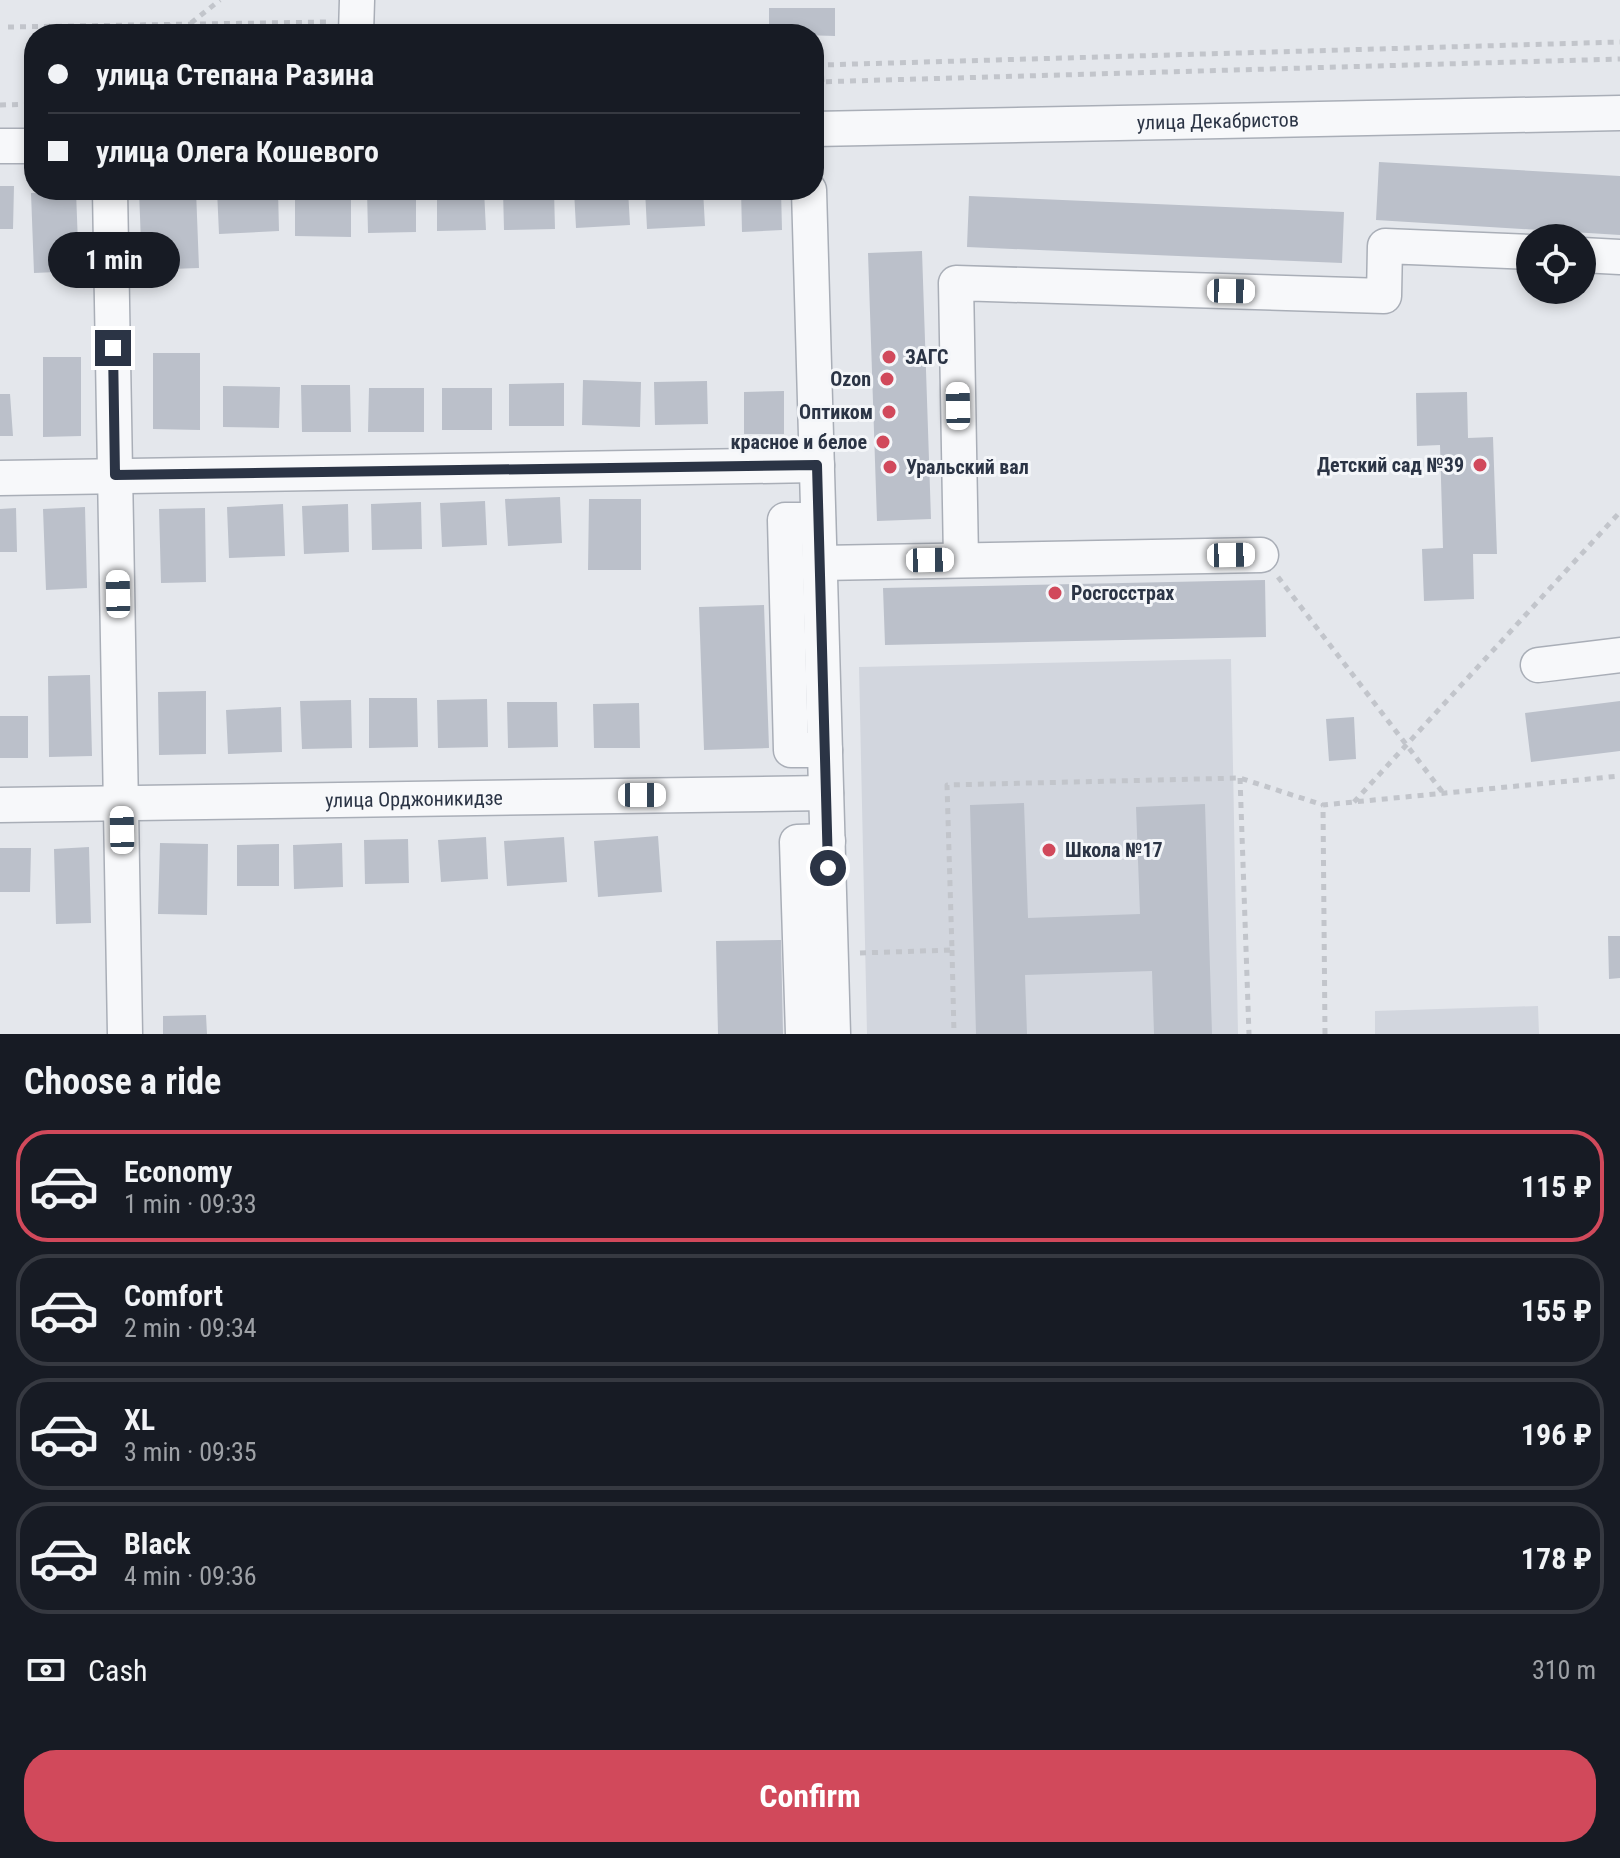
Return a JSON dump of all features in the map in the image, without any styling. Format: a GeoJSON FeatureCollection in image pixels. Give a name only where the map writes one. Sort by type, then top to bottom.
{"type":"FeatureCollection","features":[{"type":"Feature","properties":{"kind":"street","name":"улица Декабристов"},"geometry":{"type":"LineString","coordinates":[[824,129],[1620,113]]}},
{"type":"Feature","properties":{"kind":"street"},"geometry":{"type":"LineString","coordinates":[[0,146],[24,146]]}},
{"type":"Feature","properties":{"kind":"street"},"geometry":{"type":"LineString","coordinates":[[110,200],[125,1034]]}},
{"type":"Feature","properties":{"kind":"street"},"geometry":{"type":"LineString","coordinates":[[809,200],[833,1034]]}},
{"type":"Feature","properties":{"kind":"street"},"geometry":{"type":"LineString","coordinates":[[961,559],[956,283],[1384,296],[1385,246],[1516,251]]}},
{"type":"Feature","properties":{"kind":"street"},"geometry":{"type":"LineString","coordinates":[[1596,256],[1620,257]]}},
{"type":"Feature","properties":{"kind":"street"},"geometry":{"type":"LineString","coordinates":[[0,478],[817,465]]}},
{"type":"Feature","properties":{"kind":"street"},"geometry":{"type":"LineString","coordinates":[[818,520],[785,520],[790,719],[791,750],[825,750]]}},
{"type":"Feature","properties":{"kind":"street"},"geometry":{"type":"LineString","coordinates":[[820,563],[1261,555]]}},
{"type":"Feature","properties":{"kind":"street"},"geometry":{"type":"LineString","coordinates":[[1538,665],[1620,655]]}},
{"type":"Feature","properties":{"kind":"street","name":"улица Орджоникидзе"},"geometry":{"type":"LineString","coordinates":[[0,805],[826,793]]}},
{"type":"Feature","properties":{"kind":"street"},"geometry":{"type":"LineString","coordinates":[[803,1034],[797,842],[828,841]]}},
{"type":"Feature","properties":{"kind":"path"},"geometry":{"type":"LineString","coordinates":[[190,24],[220,0]]}},
{"type":"Feature","properties":{"kind":"path"},"geometry":{"type":"LineString","coordinates":[[190,24],[357,18]]}},
{"type":"Feature","properties":{"kind":"path"},"geometry":{"type":"LineString","coordinates":[[8,27],[24,27]]}},
{"type":"Feature","properties":{"kind":"path"},"geometry":{"type":"LineString","coordinates":[[824,65],[1620,42]]}},
{"type":"Feature","properties":{"kind":"path"},"geometry":{"type":"LineString","coordinates":[[824,82],[1620,59]]}},
{"type":"Feature","properties":{"kind":"path"},"geometry":{"type":"LineString","coordinates":[[0,105],[24,104]]}},
{"type":"Feature","properties":{"kind":"path"},"geometry":{"type":"LineString","coordinates":[[1353,803],[1620,512]]}},
{"type":"Feature","properties":{"kind":"path"},"geometry":{"type":"LineString","coordinates":[[1261,555],[1445,795]]}},
{"type":"Feature","properties":{"kind":"path"},"geometry":{"type":"LineString","coordinates":[[954,1034],[947,785],[1240,778],[1323,805],[1620,776]]}},
{"type":"Feature","properties":{"kind":"path"},"geometry":{"type":"LineString","coordinates":[[1240,778],[1249,1034]]}},
{"type":"Feature","properties":{"kind":"path"},"geometry":{"type":"LineString","coordinates":[[1318,1034],[1325,1031],[1323,805]]}},
{"type":"Feature","properties":{"kind":"path"},"geometry":{"type":"LineString","coordinates":[[847,953],[952,950]]}},
{"type":"Feature","properties":{"kind":"shaded area","name":"Школа №17"},"geometry":{"type":"Polygon","coordinates":[[[1231,659],[1238,1034],[867,1034],[859,667],[1231,659]]]}},
{"type":"Feature","properties":{"kind":"shaded area"},"geometry":{"type":"Polygon","coordinates":[[[1538,1006],[1539,1034],[1375,1034],[1375,1011],[1538,1006]]]}},
{"type":"Feature","properties":{"kind":"building"},"geometry":{"type":"Polygon","coordinates":[[[769,8],[835,8],[835,36],[824,36],[824,24],[769,24],[769,8]]]}},
{"type":"Feature","properties":{"kind":"building"},"geometry":{"type":"Polygon","coordinates":[[[1379,162],[1620,176],[1620,235],[1596,234],[1596,224],[1516,224],[1516,229],[1376,220],[1379,162]]]}},
{"type":"Feature","properties":{"kind":"building"},"geometry":{"type":"Polygon","coordinates":[[[0,186],[14,186],[13,229],[0,229],[0,186]]]}},
{"type":"Feature","properties":{"kind":"building"},"geometry":{"type":"Polygon","coordinates":[[[969,196],[1344,212],[1342,263],[967,247],[969,196]]]}},
{"type":"Feature","properties":{"kind":"building"},"geometry":{"type":"Polygon","coordinates":[[[31,200],[76,200],[79,271],[34,273],[31,200]]]}},
{"type":"Feature","properties":{"kind":"building"},"geometry":{"type":"Polygon","coordinates":[[[139,200],[196,200],[199,268],[142,270],[139,200]]]}},
{"type":"Feature","properties":{"kind":"building"},"geometry":{"type":"Polygon","coordinates":[[[217,200],[278,200],[279,231],[219,234],[217,200]]]}},
{"type":"Feature","properties":{"kind":"building"},"geometry":{"type":"Polygon","coordinates":[[[295,200],[351,200],[351,237],[295,236],[295,200]]]}},
{"type":"Feature","properties":{"kind":"building"},"geometry":{"type":"Polygon","coordinates":[[[367,200],[416,200],[416,232],[368,233],[367,200]]]}},
{"type":"Feature","properties":{"kind":"building"},"geometry":{"type":"Polygon","coordinates":[[[437,200],[484,200],[486,230],[437,231],[437,200]]]}},
{"type":"Feature","properties":{"kind":"building"},"geometry":{"type":"Polygon","coordinates":[[[503,200],[554,200],[555,229],[504,230],[503,200]]]}},
{"type":"Feature","properties":{"kind":"building"},"geometry":{"type":"Polygon","coordinates":[[[575,200],[629,200],[630,225],[576,228],[575,200]]]}},
{"type":"Feature","properties":{"kind":"building"},"geometry":{"type":"Polygon","coordinates":[[[646,200],[704,200],[705,226],[647,229],[646,200]]]}},
{"type":"Feature","properties":{"kind":"building"},"geometry":{"type":"Polygon","coordinates":[[[741,200],[781,200],[782,230],[742,232],[741,200]]]}},
{"type":"Feature","properties":{"kind":"building"},"geometry":{"type":"Polygon","coordinates":[[[922,251],[931,519],[877,521],[868,253],[922,251]]]}},
{"type":"Feature","properties":{"kind":"building"},"geometry":{"type":"Polygon","coordinates":[[[153,353],[200,353],[200,430],[153,429],[153,353]]]}},
{"type":"Feature","properties":{"kind":"building"},"geometry":{"type":"Polygon","coordinates":[[[43,357],[81,357],[81,436],[43,437],[43,357]]]}},
{"type":"Feature","properties":{"kind":"building"},"geometry":{"type":"Polygon","coordinates":[[[583,380],[641,382],[640,427],[582,425],[583,380]]]}},
{"type":"Feature","properties":{"kind":"building"},"geometry":{"type":"Polygon","coordinates":[[[707,381],[708,424],[655,425],[654,382],[707,381]]]}},
{"type":"Feature","properties":{"kind":"building"},"geometry":{"type":"Polygon","coordinates":[[[564,383],[564,426],[509,426],[509,384],[564,383]]]}},
{"type":"Feature","properties":{"kind":"building"},"geometry":{"type":"Polygon","coordinates":[[[301,385],[350,385],[351,432],[302,432],[301,385]]]}},
{"type":"Feature","properties":{"kind":"building"},"geometry":{"type":"Polygon","coordinates":[[[223,386],[280,387],[279,428],[223,427],[223,386]]]}},
{"type":"Feature","properties":{"kind":"building"},"geometry":{"type":"Polygon","coordinates":[[[369,388],[424,388],[424,432],[368,432],[369,388]]]}},
{"type":"Feature","properties":{"kind":"building"},"geometry":{"type":"Polygon","coordinates":[[[442,388],[492,388],[492,430],[442,430],[442,388]]]}},
{"type":"Feature","properties":{"kind":"building"},"geometry":{"type":"Polygon","coordinates":[[[784,391],[784,434],[744,434],[744,392],[784,391]]]}},
{"type":"Feature","properties":{"kind":"building"},"geometry":{"type":"Polygon","coordinates":[[[1467,392],[1468,438],[1493,437],[1497,554],[1473,554],[1474,599],[1424,601],[1422,549],[1443,548],[1440,445],[1417,446],[1416,393],[1467,392]]]}},
{"type":"Feature","properties":{"kind":"building"},"geometry":{"type":"Polygon","coordinates":[[[0,394],[10,394],[13,436],[0,436],[0,394]]]}},
{"type":"Feature","properties":{"kind":"building"},"geometry":{"type":"Polygon","coordinates":[[[560,497],[562,543],[508,546],[505,499],[560,497]]]}},
{"type":"Feature","properties":{"kind":"building"},"geometry":{"type":"Polygon","coordinates":[[[589,499],[641,499],[641,570],[588,570],[589,499]]]}},
{"type":"Feature","properties":{"kind":"building"},"geometry":{"type":"Polygon","coordinates":[[[485,501],[487,545],[442,547],[440,503],[485,501]]]}},
{"type":"Feature","properties":{"kind":"building"},"geometry":{"type":"Polygon","coordinates":[[[421,502],[422,549],[372,550],[371,504],[421,502]]]}},
{"type":"Feature","properties":{"kind":"building"},"geometry":{"type":"Polygon","coordinates":[[[283,504],[285,556],[229,558],[227,507],[283,504]]]}},
{"type":"Feature","properties":{"kind":"building"},"geometry":{"type":"Polygon","coordinates":[[[348,504],[349,552],[304,554],[302,506],[348,504]]]}},
{"type":"Feature","properties":{"kind":"building"},"geometry":{"type":"Polygon","coordinates":[[[85,507],[87,588],[46,590],[43,509],[85,507]]]}},
{"type":"Feature","properties":{"kind":"building"},"geometry":{"type":"Polygon","coordinates":[[[16,508],[17,552],[0,552],[0,509],[16,508]]]}},
{"type":"Feature","properties":{"kind":"building"},"geometry":{"type":"Polygon","coordinates":[[[205,508],[206,582],[161,583],[159,509],[205,508]]]}},
{"type":"Feature","properties":{"kind":"building"},"geometry":{"type":"Polygon","coordinates":[[[1265,580],[1266,637],[885,645],[883,588],[1265,580]]]}},
{"type":"Feature","properties":{"kind":"building"},"geometry":{"type":"Polygon","coordinates":[[[764,605],[769,748],[704,750],[699,607],[764,605]]]}},
{"type":"Feature","properties":{"kind":"building"},"geometry":{"type":"Polygon","coordinates":[[[90,675],[92,756],[49,757],[48,676],[90,675]]]}},
{"type":"Feature","properties":{"kind":"building"},"geometry":{"type":"Polygon","coordinates":[[[206,691],[206,754],[159,755],[158,692],[206,691]]]}},
{"type":"Feature","properties":{"kind":"building"},"geometry":{"type":"Polygon","coordinates":[[[369,698],[417,698],[418,747],[369,748],[369,698]]]}},
{"type":"Feature","properties":{"kind":"building"},"geometry":{"type":"Polygon","coordinates":[[[487,699],[488,747],[438,748],[437,700],[487,699]]]}},
{"type":"Feature","properties":{"kind":"building"},"geometry":{"type":"Polygon","coordinates":[[[351,700],[352,748],[302,749],[300,701],[351,700]]]}},
{"type":"Feature","properties":{"kind":"building"},"geometry":{"type":"Polygon","coordinates":[[[1620,701],[1620,751],[1531,762],[1525,713],[1620,701]]]}},
{"type":"Feature","properties":{"kind":"building"},"geometry":{"type":"Polygon","coordinates":[[[507,702],[557,702],[558,747],[508,748],[507,702]]]}},
{"type":"Feature","properties":{"kind":"building"},"geometry":{"type":"Polygon","coordinates":[[[639,703],[640,748],[594,748],[593,704],[639,703]]]}},
{"type":"Feature","properties":{"kind":"building"},"geometry":{"type":"Polygon","coordinates":[[[281,707],[282,752],[228,754],[226,710],[281,707]]]}},
{"type":"Feature","properties":{"kind":"building"},"geometry":{"type":"Polygon","coordinates":[[[0,716],[28,716],[28,758],[0,758],[0,716]]]}},
{"type":"Feature","properties":{"kind":"building"},"geometry":{"type":"Polygon","coordinates":[[[1354,717],[1356,759],[1329,761],[1326,719],[1354,717]]]}},
{"type":"Feature","properties":{"kind":"building"},"geometry":{"type":"Polygon","coordinates":[[[1024,803],[1028,918],[1140,914],[1136,807],[1205,804],[1212,1034],[1154,1034],[1152,971],[1025,975],[1027,1034],[976,1034],[970,805],[1024,803]]]}},
{"type":"Feature","properties":{"kind":"building"},"geometry":{"type":"Polygon","coordinates":[[[658,836],[662,892],[598,897],[594,841],[658,836]]]}},
{"type":"Feature","properties":{"kind":"building"},"geometry":{"type":"Polygon","coordinates":[[[486,837],[488,879],[441,882],[438,840],[486,837]]]}},
{"type":"Feature","properties":{"kind":"building"},"geometry":{"type":"Polygon","coordinates":[[[564,837],[567,882],[507,886],[504,841],[564,837]]]}},
{"type":"Feature","properties":{"kind":"building"},"geometry":{"type":"Polygon","coordinates":[[[408,839],[409,883],[365,884],[364,840],[408,839]]]}},
{"type":"Feature","properties":{"kind":"building"},"geometry":{"type":"Polygon","coordinates":[[[160,843],[208,844],[207,915],[158,914],[160,843]]]}},
{"type":"Feature","properties":{"kind":"building"},"geometry":{"type":"Polygon","coordinates":[[[342,843],[343,887],[294,889],[293,845],[342,843]]]}},
{"type":"Feature","properties":{"kind":"building"},"geometry":{"type":"Polygon","coordinates":[[[279,844],[279,886],[237,886],[237,845],[279,844]]]}},
{"type":"Feature","properties":{"kind":"building"},"geometry":{"type":"Polygon","coordinates":[[[89,847],[91,923],[56,924],[54,849],[89,847]]]}},
{"type":"Feature","properties":{"kind":"building"},"geometry":{"type":"Polygon","coordinates":[[[0,848],[31,848],[30,892],[0,892],[0,848]]]}},
{"type":"Feature","properties":{"kind":"building"},"geometry":{"type":"Polygon","coordinates":[[[1608,936],[1620,936],[1620,978],[1609,979],[1608,936]]]}},
{"type":"Feature","properties":{"kind":"building"},"geometry":{"type":"Polygon","coordinates":[[[781,940],[783,1034],[718,1034],[716,941],[781,940]]]}},
{"type":"Feature","properties":{"kind":"building"},"geometry":{"type":"Polygon","coordinates":[[[206,1015],[207,1034],[163,1034],[163,1016],[206,1015]]]}},
{"type":"Feature","properties":{"kind":"place","name":"ЗАГС"},"geometry":{"type":"Point","coordinates":[889,357]}},
{"type":"Feature","properties":{"kind":"place","name":"Ozon"},"geometry":{"type":"Point","coordinates":[887,379]}},
{"type":"Feature","properties":{"kind":"place","name":"Оптиком"},"geometry":{"type":"Point","coordinates":[889,412]}},
{"type":"Feature","properties":{"kind":"place","name":"красное и белое"},"geometry":{"type":"Point","coordinates":[883,442]}},
{"type":"Feature","properties":{"kind":"place","name":"Детский сад №39"},"geometry":{"type":"Point","coordinates":[1480,465]}},
{"type":"Feature","properties":{"kind":"place","name":"Уральский вал"},"geometry":{"type":"Point","coordinates":[890,467]}},
{"type":"Feature","properties":{"kind":"place","name":"Росгосстрах"},"geometry":{"type":"Point","coordinates":[1055,593]}},
{"type":"Feature","properties":{"kind":"place","name":"Школа №17"},"geometry":{"type":"Point","coordinates":[1049,850]}},
{"type":"Feature","properties":{"kind":"route"},"geometry":{"type":"LineString","coordinates":[[113,348],[115,475],[817,465],[828,868]]}}]}
